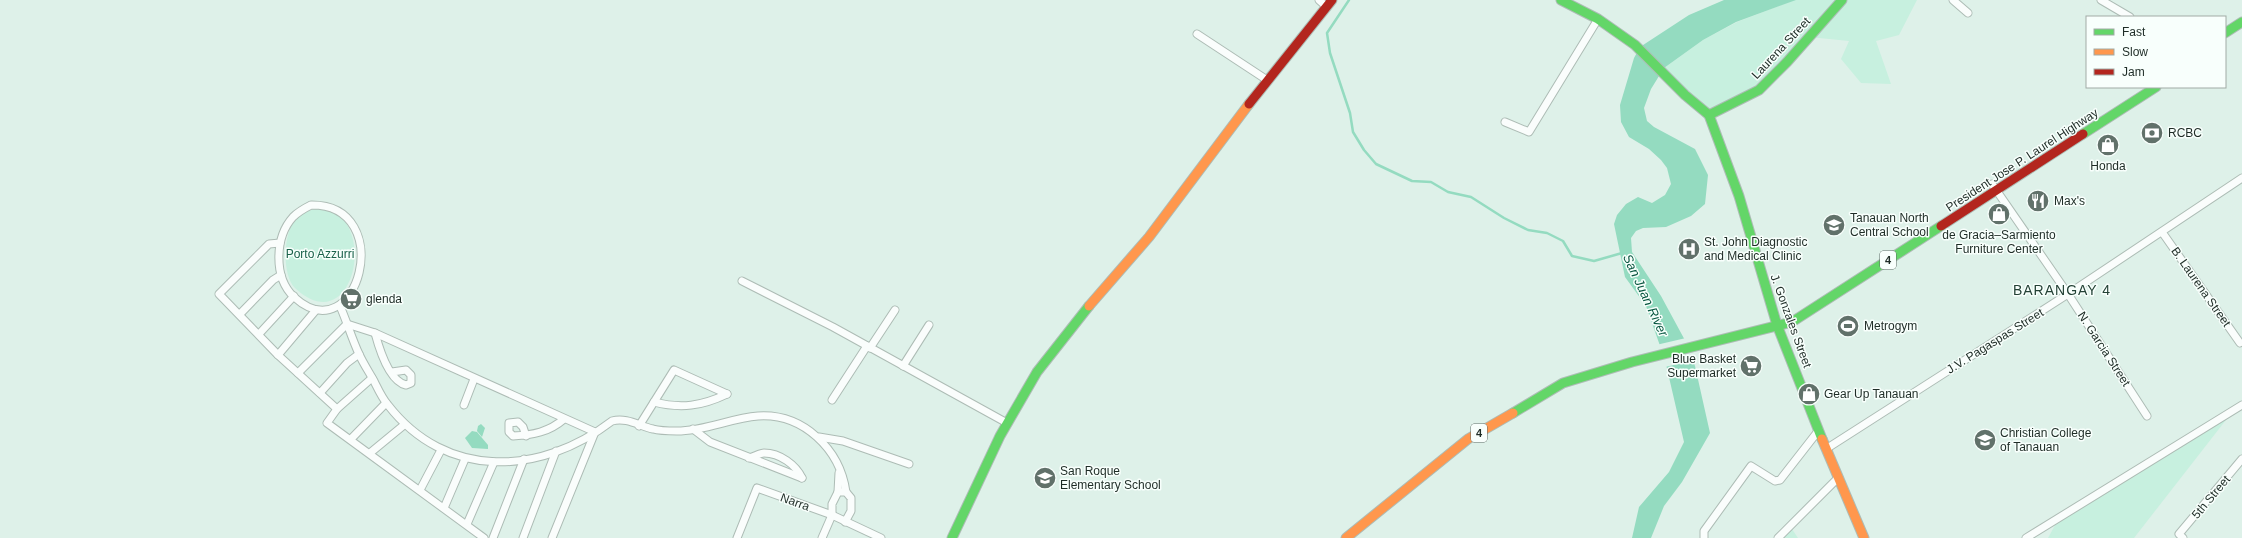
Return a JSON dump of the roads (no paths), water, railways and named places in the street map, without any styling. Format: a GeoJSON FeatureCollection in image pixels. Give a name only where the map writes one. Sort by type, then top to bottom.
{"type":"FeatureCollection","features":[{"type":"Feature","properties":{"kind":"main road"},"geometry":{"type":"LineString","coordinates":[[1561,0],[1598,19],[1635,45],[1684,95],[1709,115]]}},
{"type":"Feature","properties":{"kind":"main road","name":"Laurena Street"},"geometry":{"type":"LineString","coordinates":[[1709,115],[1759,90],[1787,62],[1842,0]]}},
{"type":"Feature","properties":{"kind":"main road"},"geometry":{"type":"LineString","coordinates":[[952,538],[1007,423],[1036,372],[1085,311],[1149,236],[1267,80],[1329,4]]}},
{"type":"Feature","properties":{"kind":"main road"},"geometry":{"type":"LineString","coordinates":[[2226,33],[2242,22]]}},
{"type":"Feature","properties":{"kind":"main road"},"geometry":{"type":"LineString","coordinates":[[2226,41],[2242,31]]}},
{"type":"Feature","properties":{"kind":"main road","name":"President Jose P. Laurel Highway"},"geometry":{"type":"LineString","coordinates":[[1346,538],[1468,439],[1563,383],[1632,362],[1759,332],[1777,325],[1792,322],[2141,88]]}},
{"type":"Feature","properties":{"kind":"main road","name":"President Jose P. Laurel Highway"},"geometry":{"type":"LineString","coordinates":[[1995,187],[2154,88]]}},
{"type":"Feature","properties":{"kind":"main road","name":"J. Gonzales Street"},"geometry":{"type":"LineString","coordinates":[[1709,115],[1739,196],[1777,325],[1826,449],[1864,538]]}},
{"type":"Feature","properties":{"kind":"street"},"geometry":{"type":"LineString","coordinates":[[1319,0],[1329,4]]}},
{"type":"Feature","properties":{"kind":"street"},"geometry":{"type":"LineString","coordinates":[[1953,0],[1968,13]]}},
{"type":"Feature","properties":{"kind":"street"},"geometry":{"type":"LineString","coordinates":[[2101,0],[2128,16]]}},
{"type":"Feature","properties":{"kind":"street"},"geometry":{"type":"LineString","coordinates":[[1505,122],[1529,132],[1598,19]]}},
{"type":"Feature","properties":{"kind":"street"},"geometry":{"type":"LineString","coordinates":[[1197,34],[1267,80]]}},
{"type":"Feature","properties":{"kind":"street","name":"J.V. Pagaspas Street"},"geometry":{"type":"LineString","coordinates":[[1826,449],[2068,294],[2242,178]]}},
{"type":"Feature","properties":{"kind":"street","name":"N. Garcia Street"},"geometry":{"type":"LineString","coordinates":[[1995,187],[2068,294],[2147,416]]}},
{"type":"Feature","properties":{"kind":"street"},"geometry":{"type":"LineString","coordinates":[[278,355],[316,310],[340,306],[353,292],[362,261],[361,246],[354,226],[342,212],[325,205],[311,205],[294,216],[283,232],[280,243],[281,274],[285,285],[294,296],[316,310]]}},
{"type":"Feature","properties":{"kind":"street","name":"B. Laurena Street"},"geometry":{"type":"LineString","coordinates":[[2162,232],[2240,343]]}},
{"type":"Feature","properties":{"kind":"street"},"geometry":{"type":"LineString","coordinates":[[280,243],[269,244],[219,294],[278,355],[337,409]]}},
{"type":"Feature","properties":{"kind":"street"},"geometry":{"type":"LineString","coordinates":[[240,314],[273,280],[281,274]]}},
{"type":"Feature","properties":{"kind":"street"},"geometry":{"type":"LineString","coordinates":[[742,281],[833,327],[1007,423]]}},
{"type":"Feature","properties":{"kind":"street"},"geometry":{"type":"LineString","coordinates":[[259,334],[294,296]]}},
{"type":"Feature","properties":{"kind":"street"},"geometry":{"type":"LineString","coordinates":[[340,306],[359,354],[386,404],[404,425],[440,450],[465,459],[494,462],[524,460],[556,451],[595,432],[612,421],[620,419],[655,430],[693,429],[742,418],[759,416],[780,417],[798,423],[819,437],[838,467],[845,482],[842,492],[832,504],[832,515],[822,538]]}},
{"type":"Feature","properties":{"kind":"street"},"geometry":{"type":"LineString","coordinates":[[832,400],[895,310]]}},
{"type":"Feature","properties":{"kind":"street"},"geometry":{"type":"LineString","coordinates":[[347,324],[375,334],[595,432]]}},
{"type":"Feature","properties":{"kind":"street"},"geometry":{"type":"LineString","coordinates":[[298,373],[347,324]]}},
{"type":"Feature","properties":{"kind":"street"},"geometry":{"type":"LineString","coordinates":[[903,366],[929,325]]}},
{"type":"Feature","properties":{"kind":"street"},"geometry":{"type":"LineString","coordinates":[[375,334],[384,360],[392,372]]}},
{"type":"Feature","properties":{"kind":"street"},"geometry":{"type":"LineString","coordinates":[[320,393],[347,363],[359,354]]}},
{"type":"Feature","properties":{"kind":"street"},"geometry":{"type":"LineString","coordinates":[[639,426],[654,402],[674,370],[727,394],[694,406],[672,407],[654,402]]}},
{"type":"Feature","properties":{"kind":"street"},"geometry":{"type":"LineString","coordinates":[[372,378],[337,409],[327,423],[351,439],[484,538]]}},
{"type":"Feature","properties":{"kind":"street"},"geometry":{"type":"LineString","coordinates":[[464,405],[474,379]]}},
{"type":"Feature","properties":{"kind":"street"},"geometry":{"type":"LineString","coordinates":[[351,439],[386,404]]}},
{"type":"Feature","properties":{"kind":"street"},"geometry":{"type":"LineString","coordinates":[[2026,538],[2242,405]]}},
{"type":"Feature","properties":{"kind":"street"},"geometry":{"type":"LineString","coordinates":[[526,436],[555,426],[564,419]]}},
{"type":"Feature","properties":{"kind":"street"},"geometry":{"type":"LineString","coordinates":[[370,453],[404,425]]}},
{"type":"Feature","properties":{"kind":"street"},"geometry":{"type":"LineString","coordinates":[[693,429],[710,442],[749,458],[802,478],[797,468],[781,457],[764,453],[749,458]]}},
{"type":"Feature","properties":{"kind":"street"},"geometry":{"type":"LineString","coordinates":[[1704,538],[1704,531],[1751,466],[1776,481],[1780,480],[1819,430]]}},
{"type":"Feature","properties":{"kind":"street"},"geometry":{"type":"LineString","coordinates":[[552,538],[595,432]]}},
{"type":"Feature","properties":{"kind":"street"},"geometry":{"type":"LineString","coordinates":[[819,437],[843,441],[909,464]]}},
{"type":"Feature","properties":{"kind":"street"},"geometry":{"type":"LineString","coordinates":[[420,490],[440,450]]}},
{"type":"Feature","properties":{"kind":"street"},"geometry":{"type":"LineString","coordinates":[[522,538],[556,451]]}},
{"type":"Feature","properties":{"kind":"street"},"geometry":{"type":"LineString","coordinates":[[444,508],[465,459]]}},
{"type":"Feature","properties":{"kind":"street","name":"5th Street"},"geometry":{"type":"LineString","coordinates":[[2181,536],[2242,459]]}},
{"type":"Feature","properties":{"kind":"street"},"geometry":{"type":"LineString","coordinates":[[493,538],[524,460]]}},
{"type":"Feature","properties":{"kind":"street"},"geometry":{"type":"LineString","coordinates":[[467,524],[494,462]]}},
{"type":"Feature","properties":{"kind":"street"},"geometry":{"type":"LineString","coordinates":[[1778,538],[1838,478]]}},
{"type":"Feature","properties":{"kind":"street","name":"Narra"},"geometry":{"type":"LineString","coordinates":[[737,538],[757,488],[832,515],[881,538]]}},
{"type":"Feature","properties":{"kind":"street"},"geometry":{"type":"LineString","coordinates":[[842,492],[851,498],[852,503],[851,511],[845,522]]}},
{"type":"Feature","properties":{"kind":"water","name":"San Juan River"},"geometry":{"type":"Polygon","coordinates":[[[1724,0],[1796,0],[1736,22],[1703,40],[1664,68],[1651,89],[1644,108],[1647,121],[1654,127],[1695,149],[1708,175],[1705,204],[1691,216],[1666,227],[1643,228],[1636,231],[1631,238],[1632,252],[1661,296],[1687,344],[1695,366],[1710,433],[1682,482],[1664,506],[1651,538],[1632,538],[1639,507],[1669,472],[1684,442],[1665,360],[1646,306],[1625,277],[1614,224],[1617,215],[1626,204],[1638,197],[1652,203],[1665,195],[1671,184],[1667,168],[1661,160],[1649,149],[1629,137],[1621,122],[1620,105],[1634,58],[1640,47],[1689,15],[1724,0]]]}},
{"type":"Feature","properties":{"kind":"water"},"geometry":{"type":"Polygon","coordinates":[[[481,424],[485,428],[482,437],[477,431],[478,426],[481,424]]]}},
{"type":"Feature","properties":{"kind":"water"},"geometry":{"type":"Polygon","coordinates":[[[472,431],[477,432],[488,445],[488,449],[472,448],[465,438],[472,431]]]}},
{"type":"Feature","properties":{"kind":"waterway","name":"San Juan River"},"geometry":{"type":"LineString","coordinates":[[1349,0],[1327,33],[1330,53],[1350,113],[1353,132],[1364,150],[1376,164],[1412,181],[1431,182],[1448,192],[1471,197],[1504,218],[1528,230],[1547,233],[1563,241],[1572,256],[1594,261],[1622,253]]}},
{"type":"Feature","properties":{"kind":"place","name":"RCBC"},"geometry":{"type":"Point","coordinates":[2152,133]}},
{"type":"Feature","properties":{"kind":"place","name":"Honda"},"geometry":{"type":"Point","coordinates":[2108,145]}},
{"type":"Feature","properties":{"kind":"place","name":"Max's"},"geometry":{"type":"Point","coordinates":[2038,201]}},
{"type":"Feature","properties":{"kind":"place","name":"de Gracia–Sarmiento Furniture Center"},"geometry":{"type":"Point","coordinates":[1999,214]}},
{"type":"Feature","properties":{"kind":"place","name":"Tanauan North Central School"},"geometry":{"type":"Point","coordinates":[1834,225]}},
{"type":"Feature","properties":{"kind":"place","name":"St. John Diagnostic and Medical Clinic"},"geometry":{"type":"Point","coordinates":[1689,249]}},
{"type":"Feature","properties":{"kind":"place","name":"glenda"},"geometry":{"type":"Point","coordinates":[351,299]}},
{"type":"Feature","properties":{"kind":"place","name":"Metrogym"},"geometry":{"type":"Point","coordinates":[1848,326]}},
{"type":"Feature","properties":{"kind":"place","name":"Blue Basket Supermarket"},"geometry":{"type":"Point","coordinates":[1751,366]}},
{"type":"Feature","properties":{"kind":"place","name":"Gear Up Tanauan"},"geometry":{"type":"Point","coordinates":[1809,394]}},
{"type":"Feature","properties":{"kind":"place","name":"Christian College of Tanauan"},"geometry":{"type":"Point","coordinates":[1985,440]}},
{"type":"Feature","properties":{"kind":"place","name":"San Roque Elementary School"},"geometry":{"type":"Point","coordinates":[1045,478]}},
{"type":"Feature","properties":{"kind":"district","name":"BARANGAY 4"},"geometry":{"type":"Point","coordinates":[2062,290]}},
{"type":"Feature","properties":{"kind":"park label","name":"Porto Azzurri"},"geometry":{"type":"Point","coordinates":[320,254]}}]}
